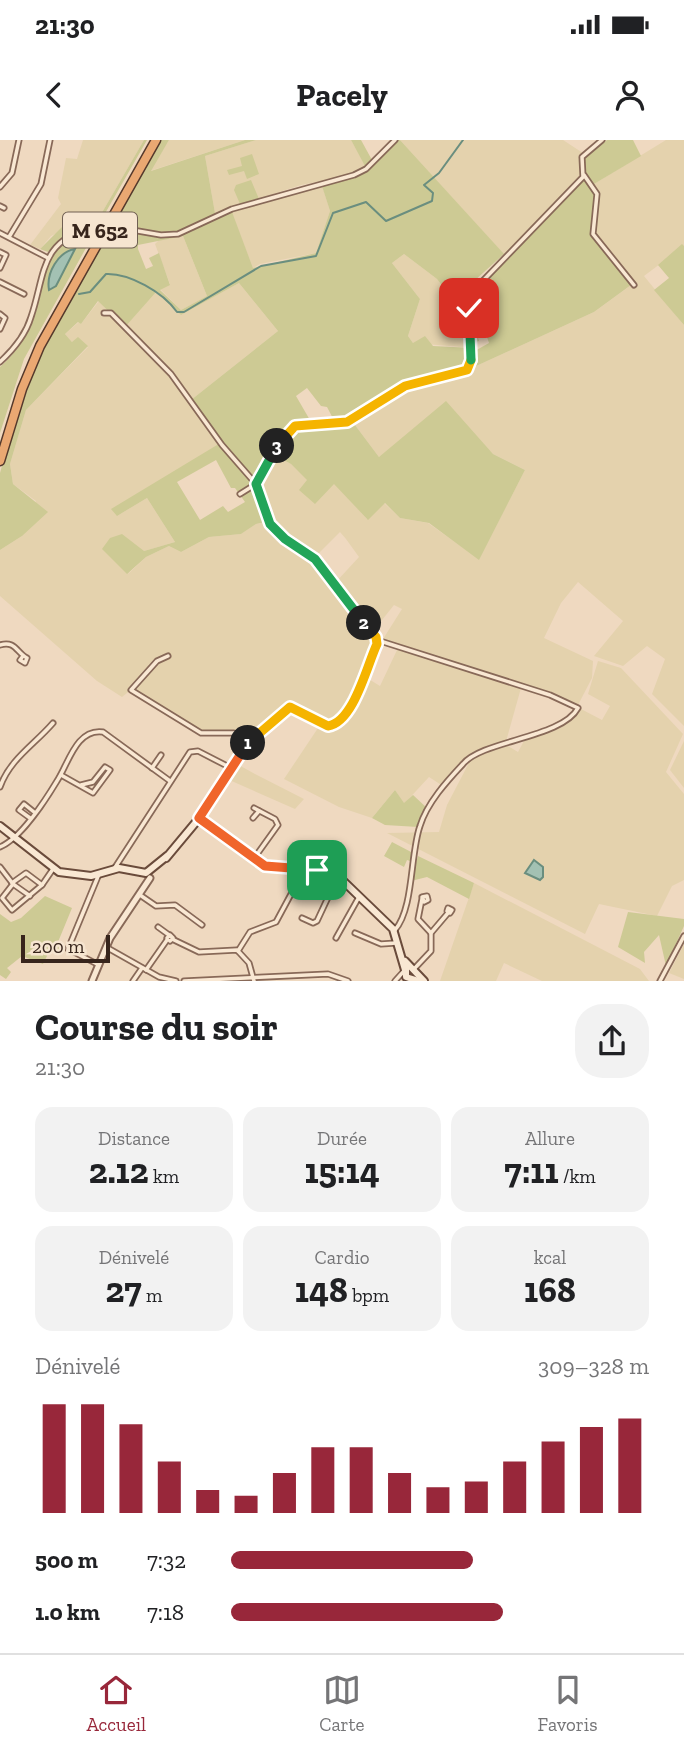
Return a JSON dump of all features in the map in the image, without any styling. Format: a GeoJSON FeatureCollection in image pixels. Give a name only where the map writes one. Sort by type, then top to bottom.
{"type":"FeatureCollection","features":[{"type":"Feature","properties":{"kind":"highway","name":"M 652"},"geometry":{"type":"LineString","coordinates":[[0,447],[17,392],[37,344],[154,140]]}},
{"type":"Feature","properties":{"kind":"highway","name":"M 652"},"geometry":{"type":"LineString","coordinates":[[0,461],[20,394],[43,341],[154,140]]}},
{"type":"Feature","properties":{"kind":"main road"},"geometry":{"type":"LineString","coordinates":[[0,826],[53,869],[80,875],[99,874],[114,869],[147,876],[199,820],[253,859],[272,869],[326,870],[338,876],[395,930],[410,972],[422,981]]}},
{"type":"Feature","properties":{"kind":"street"},"geometry":{"type":"LineString","coordinates":[[0,187],[12,173],[19,140]]}},
{"type":"Feature","properties":{"kind":"street"},"geometry":{"type":"LineString","coordinates":[[9,237],[41,184],[50,140]]}},
{"type":"Feature","properties":{"kind":"street"},"geometry":{"type":"LineString","coordinates":[[0,362],[29,323],[40,275],[48,258],[62,242],[92,228],[116,227],[161,235],[180,233],[232,209],[358,174],[394,140]]}},
{"type":"Feature","properties":{"kind":"street"},"geometry":{"type":"LineString","coordinates":[[603,140],[582,157],[584,175],[597,194],[593,234],[634,285]]}},
{"type":"Feature","properties":{"kind":"street"},"geometry":{"type":"LineString","coordinates":[[240,494],[256,484],[278,443],[292,428],[347,422],[405,386],[469,369],[469,308],[475,289],[584,175]]}},
{"type":"Feature","properties":{"kind":"street"},"geometry":{"type":"LineString","coordinates":[[0,233],[48,258]]}},
{"type":"Feature","properties":{"kind":"street"},"geometry":{"type":"LineString","coordinates":[[0,252],[6,255],[0,268]]}},
{"type":"Feature","properties":{"kind":"street"},"geometry":{"type":"LineString","coordinates":[[0,282],[24,295]]}},
{"type":"Feature","properties":{"kind":"street"},"geometry":{"type":"LineString","coordinates":[[104,313],[111,313],[171,374],[222,445],[256,484],[270,524],[285,539],[315,559],[377,640],[550,695],[578,709],[541,731],[472,755],[462,765],[435,798],[419,826],[406,898],[395,930]]}},
{"type":"Feature","properties":{"kind":"street"},"geometry":{"type":"LineString","coordinates":[[0,314],[5,317],[0,329]]}},
{"type":"Feature","properties":{"kind":"street"},"geometry":{"type":"LineString","coordinates":[[199,820],[249,741],[290,707],[328,726],[336,724],[361,688],[377,640]]}},
{"type":"Feature","properties":{"kind":"street"},"geometry":{"type":"LineString","coordinates":[[0,645],[11,645],[23,656]]}},
{"type":"Feature","properties":{"kind":"street"},"geometry":{"type":"LineString","coordinates":[[168,656],[157,661],[131,690],[201,733],[234,733],[249,741]]}},
{"type":"Feature","properties":{"kind":"street"},"geometry":{"type":"LineString","coordinates":[[0,787],[17,757],[33,746],[53,723]]}},
{"type":"Feature","properties":{"kind":"street"},"geometry":{"type":"LineString","coordinates":[[0,847],[15,839],[61,775],[72,749],[98,731],[170,781]]}},
{"type":"Feature","properties":{"kind":"street"},"geometry":{"type":"LineString","coordinates":[[114,869],[189,753],[196,750],[232,768]]}},
{"type":"Feature","properties":{"kind":"street"},"geometry":{"type":"LineString","coordinates":[[152,768],[161,755]]}},
{"type":"Feature","properties":{"kind":"street"},"geometry":{"type":"LineString","coordinates":[[61,775],[94,793],[110,770],[105,767],[93,782],[81,785]]}},
{"type":"Feature","properties":{"kind":"street"},"geometry":{"type":"LineString","coordinates":[[30,818],[19,810],[24,804],[34,812]]}},
{"type":"Feature","properties":{"kind":"street"},"geometry":{"type":"LineString","coordinates":[[253,859],[278,825],[275,819],[254,808]]}},
{"type":"Feature","properties":{"kind":"street"},"geometry":{"type":"LineString","coordinates":[[253,818],[259,811]]}},
{"type":"Feature","properties":{"kind":"street"},"geometry":{"type":"LineString","coordinates":[[0,867],[13,883],[30,896]]}},
{"type":"Feature","properties":{"kind":"street"},"geometry":{"type":"LineString","coordinates":[[42,885],[26,873],[13,883],[1,900],[14,910],[42,885],[53,869]]}},
{"type":"Feature","properties":{"kind":"street"},"geometry":{"type":"LineString","coordinates":[[238,951],[250,932],[278,921],[304,870]]}},
{"type":"Feature","properties":{"kind":"street"},"geometry":{"type":"LineString","coordinates":[[99,874],[68,950],[99,965]]}},
{"type":"Feature","properties":{"kind":"street"},"geometry":{"type":"LineString","coordinates":[[92,981],[106,947],[141,893],[147,876]]}},
{"type":"Feature","properties":{"kind":"street"},"geometry":{"type":"LineString","coordinates":[[302,918],[313,923],[317,921],[338,876]]}},
{"type":"Feature","properties":{"kind":"street"},"geometry":{"type":"LineString","coordinates":[[141,893],[156,906],[175,905],[202,925]]}},
{"type":"Feature","properties":{"kind":"street"},"geometry":{"type":"LineString","coordinates":[[336,938],[360,895]]}},
{"type":"Feature","properties":{"kind":"street"},"geometry":{"type":"LineString","coordinates":[[422,899],[418,919],[431,933]]}},
{"type":"Feature","properties":{"kind":"street"},"geometry":{"type":"LineString","coordinates":[[396,980],[410,972],[431,951],[431,933],[448,913]]}},
{"type":"Feature","properties":{"kind":"street"},"geometry":{"type":"LineString","coordinates":[[158,926],[170,938],[199,952],[238,951],[249,963],[254,979]]}},
{"type":"Feature","properties":{"kind":"street"},"geometry":{"type":"LineString","coordinates":[[355,933],[381,944],[399,942]]}},
{"type":"Feature","properties":{"kind":"street"},"geometry":{"type":"LineString","coordinates":[[660,981],[684,936]]}},
{"type":"Feature","properties":{"kind":"street"},"geometry":{"type":"LineString","coordinates":[[133,981],[170,938]]}},
{"type":"Feature","properties":{"kind":"street"},"geometry":{"type":"LineString","coordinates":[[106,947],[144,969],[176,981]]}},
{"type":"Feature","properties":{"kind":"street"},"geometry":{"type":"LineString","coordinates":[[184,981],[328,974],[348,981]]}},
{"type":"Feature","properties":{"kind":"shaded area"},"geometry":{"type":"Polygon","coordinates":[[[83,140],[144,140],[100,216],[91,216],[51,236],[40,249],[30,245],[61,204],[58,198],[66,158],[77,159],[83,140]]]}},
{"type":"Feature","properties":{"kind":"shaded area"},"geometry":{"type":"Polygon","coordinates":[[[144,140],[147,140],[99,224],[66,236],[48,252],[40,249],[65,224],[100,216],[144,140]]]}},
{"type":"Feature","properties":{"kind":"shaded area"},"geometry":{"type":"Polygon","coordinates":[[[160,140],[169,140],[151,171],[245,140],[256,140],[205,156],[215,213],[240,204],[234,190],[236,185],[251,180],[259,199],[342,177],[365,166],[351,140],[361,140],[372,160],[366,166],[368,169],[400,140],[504,254],[453,300],[437,279],[404,254],[392,263],[420,299],[408,336],[413,343],[425,336],[433,346],[473,348],[473,352],[489,343],[485,331],[477,334],[479,341],[472,343],[471,307],[475,290],[585,178],[597,196],[594,237],[631,285],[594,312],[466,373],[398,392],[355,425],[379,457],[446,401],[493,454],[525,470],[479,560],[429,523],[400,518],[385,503],[368,520],[334,484],[315,504],[299,490],[307,480],[291,464],[274,455],[257,485],[270,521],[256,524],[241,534],[209,537],[181,552],[169,546],[146,557],[127,574],[102,549],[110,538],[122,534],[144,551],[175,542],[147,498],[117,516],[111,509],[222,442],[191,400],[278,331],[239,283],[181,315],[156,292],[125,327],[98,301],[81,324],[78,322],[65,334],[72,342],[78,337],[88,346],[26,410],[10,464],[13,484],[48,512],[22,536],[0,550],[0,473],[15,419],[41,353],[109,230],[150,235],[151,231],[112,225],[160,140]],[[322,186],[232,212],[253,268],[316,253],[330,211],[322,186]],[[183,236],[138,245],[146,269],[153,266],[149,258],[159,253],[170,285],[160,290],[181,310],[207,296],[183,236]],[[307,388],[296,396],[314,427],[338,428],[327,407],[321,406],[307,388]],[[216,460],[177,482],[200,520],[223,506],[228,512],[245,502],[235,488],[231,488],[216,460]]]}},
{"type":"Feature","properties":{"kind":"shaded area"},"geometry":{"type":"Polygon","coordinates":[[[169,140],[245,140],[150,171],[169,140]]]}},
{"type":"Feature","properties":{"kind":"shaded area"},"geometry":{"type":"Polygon","coordinates":[[[256,140],[351,140],[366,166],[342,177],[301,185],[215,213],[205,156],[256,140]]]}},
{"type":"Feature","properties":{"kind":"shaded area"},"geometry":{"type":"Polygon","coordinates":[[[400,140],[563,140],[586,155],[582,160],[585,178],[508,259],[400,140]]]}},
{"type":"Feature","properties":{"kind":"shaded area"},"geometry":{"type":"Polygon","coordinates":[[[607,140],[633,140],[641,156],[594,184],[584,170],[582,160],[607,140]]]}},
{"type":"Feature","properties":{"kind":"shaded area"},"geometry":{"type":"Polygon","coordinates":[[[666,140],[684,140],[684,246],[644,276],[684,325],[684,726],[652,694],[665,659],[647,646],[623,666],[594,656],[623,621],[578,582],[561,603],[544,638],[593,661],[592,678],[578,705],[383,639],[402,609],[394,605],[374,630],[345,597],[335,583],[359,557],[346,539],[340,532],[316,556],[286,537],[270,521],[257,485],[274,455],[291,464],[308,480],[334,483],[367,519],[384,503],[400,518],[428,523],[479,559],[525,470],[493,454],[474,436],[379,457],[355,425],[398,392],[466,373],[594,312],[634,283],[595,235],[599,193],[594,184],[666,140]]]}},
{"type":"Feature","properties":{"kind":"shaded area"},"geometry":{"type":"Polygon","coordinates":[[[252,154],[259,174],[247,179],[244,171],[229,175],[227,170],[242,166],[240,158],[252,154]]]}},
{"type":"Feature","properties":{"kind":"shaded area"},"geometry":{"type":"Polygon","coordinates":[[[322,185],[330,211],[316,253],[260,264],[253,268],[231,212],[322,185]]]}},
{"type":"Feature","properties":{"kind":"shaded area"},"geometry":{"type":"Polygon","coordinates":[[[96,230],[24,359],[0,433],[0,367],[17,349],[30,327],[51,259],[67,241],[79,234],[96,230]]]}},
{"type":"Feature","properties":{"kind":"shaded area"},"geometry":{"type":"Polygon","coordinates":[[[183,236],[207,296],[181,310],[160,289],[170,284],[155,244],[160,239],[183,236]]]}},
{"type":"Feature","properties":{"kind":"shaded area"},"geometry":{"type":"Polygon","coordinates":[[[682,244],[684,325],[654,290],[669,278],[658,265],[682,244]]]}},
{"type":"Feature","properties":{"kind":"shaded area"},"geometry":{"type":"Polygon","coordinates":[[[75,249],[56,286],[49,290],[51,270],[63,254],[75,249]]]}},
{"type":"Feature","properties":{"kind":"shaded area"},"geometry":{"type":"Polygon","coordinates":[[[404,254],[437,279],[453,300],[472,285],[475,290],[471,307],[473,348],[413,343],[408,336],[420,299],[392,263],[404,254]]]}},
{"type":"Feature","properties":{"kind":"shaded area"},"geometry":{"type":"Polygon","coordinates":[[[239,283],[278,331],[191,400],[222,442],[117,516],[147,498],[175,542],[144,551],[128,574],[146,557],[169,546],[181,552],[209,537],[241,534],[256,524],[267,522],[281,540],[309,557],[374,639],[356,694],[333,723],[290,702],[249,736],[233,731],[202,732],[132,689],[122,697],[97,681],[0,596],[0,550],[22,536],[36,501],[13,484],[10,464],[26,410],[88,347],[73,343],[65,334],[79,322],[81,324],[99,301],[156,291],[181,315],[239,283]]]}},
{"type":"Feature","properties":{"kind":"shaded area"},"geometry":{"type":"Polygon","coordinates":[[[398,648],[521,688],[505,745],[469,756],[443,786],[429,777],[404,804],[395,790],[372,818],[339,807],[284,779],[320,725],[334,730],[353,706],[367,678],[380,686],[398,648]]]}},
{"type":"Feature","properties":{"kind":"shaded area"},"geometry":{"type":"Polygon","coordinates":[[[598,661],[621,668],[683,734],[666,772],[684,794],[684,880],[672,886],[657,916],[599,904],[585,934],[387,833],[439,832],[447,805],[472,757],[508,746],[518,752],[525,739],[581,709],[602,720],[610,706],[588,694],[598,661]]]}},
{"type":"Feature","properties":{"kind":"shaded area"},"geometry":{"type":"Polygon","coordinates":[[[684,741],[684,788],[670,770],[684,741]]]}},
{"type":"Feature","properties":{"kind":"shaded area"},"geometry":{"type":"Polygon","coordinates":[[[237,764],[304,799],[295,809],[227,779],[237,764]]]}},
{"type":"Feature","properties":{"kind":"shaded area"},"geometry":{"type":"Polygon","coordinates":[[[395,790],[404,803],[413,795],[428,809],[418,827],[385,825],[372,818],[395,790]]]}},
{"type":"Feature","properties":{"kind":"shaded area"},"geometry":{"type":"Polygon","coordinates":[[[392,842],[413,853],[413,862],[407,860],[404,867],[384,856],[392,842]]]}},
{"type":"Feature","properties":{"kind":"shaded area"},"geometry":{"type":"Polygon","coordinates":[[[418,856],[474,883],[469,899],[427,877],[411,881],[418,856]]]}},
{"type":"Feature","properties":{"kind":"shaded area"},"geometry":{"type":"Polygon","coordinates":[[[534,860],[543,867],[543,877],[540,880],[525,873],[534,860]]]}},
{"type":"Feature","properties":{"kind":"shaded area"},"geometry":{"type":"Polygon","coordinates":[[[474,883],[640,969],[649,981],[542,981],[504,963],[496,981],[440,981],[474,883]]]}},
{"type":"Feature","properties":{"kind":"shaded area"},"geometry":{"type":"Polygon","coordinates":[[[45,896],[72,908],[58,942],[63,945],[60,950],[51,948],[43,964],[22,956],[7,968],[11,972],[6,979],[0,975],[0,914],[11,922],[21,918],[45,896]]]}},
{"type":"Feature","properties":{"kind":"shaded area"},"geometry":{"type":"Polygon","coordinates":[[[628,912],[684,919],[684,926],[666,966],[659,935],[644,952],[645,963],[618,947],[628,912]]]}},
{"type":"Feature","properties":{"kind":"shaded area"},"geometry":{"type":"Polygon","coordinates":[[[684,944],[684,979],[669,973],[684,944]]]}},
{"type":"Feature","properties":{"kind":"waterway"},"geometry":{"type":"LineString","coordinates":[[79,294],[90,292],[106,274],[115,275],[145,285],[163,297],[177,312],[184,312],[261,266],[316,256],[333,213],[366,202],[386,221],[432,201],[433,193],[424,185],[439,173],[463,140]]}},
{"type":"Feature","properties":{"kind":"route"},"geometry":{"type":"LineString","coordinates":[[317,870],[274,869],[265,866],[199,818],[248,742],[288,708],[296,708],[328,726],[337,723],[361,688],[377,644],[375,635],[315,559],[285,539],[270,524],[256,484],[265,472],[278,443],[297,425],[347,422],[362,416],[405,386],[467,370],[471,362],[469,308]]}}]}
